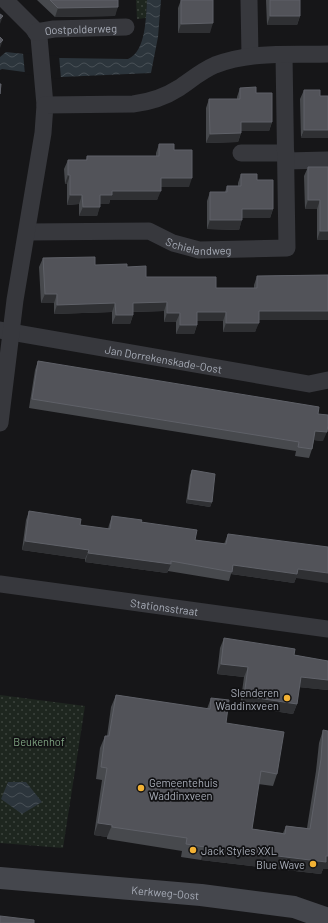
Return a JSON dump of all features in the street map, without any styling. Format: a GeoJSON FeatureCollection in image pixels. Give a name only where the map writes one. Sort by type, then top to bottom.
{"type":"FeatureCollection","features":[{"type":"Feature","properties":{"kind":"main road","name":"Kerkweg-Oost"},"geometry":{"type":"LineString","coordinates":[[0,867],[279,891],[328,901]]}},
{"type":"Feature","properties":{"kind":"main road","name":"Kerkweg-Oost"},"geometry":{"type":"LineString","coordinates":[[0,878],[201,895],[286,906],[312,912],[328,919]]}},
{"type":"Feature","properties":{"kind":"street","name":"Oostpolderweg"},"geometry":{"type":"LineString","coordinates":[[5,0],[36,32],[41,52],[45,106]]}},
{"type":"Feature","properties":{"kind":"street"},"geometry":{"type":"LineString","coordinates":[[249,0],[250,56]]}},
{"type":"Feature","properties":{"kind":"street","name":"Oostpolderweg"},"geometry":{"type":"LineString","coordinates":[[36,32],[54,29],[126,27]]}},
{"type":"Feature","properties":{"kind":"street"},"geometry":{"type":"LineString","coordinates":[[0,423],[6,331],[27,232],[43,133],[45,106],[133,104],[147,102],[169,94],[199,73],[215,65],[250,56],[328,54]]}},
{"type":"Feature","properties":{"kind":"street","name":"Schielandweg"},"geometry":{"type":"LineString","coordinates":[[27,232],[149,231],[173,243],[199,250],[287,248],[284,55]]}},
{"type":"Feature","properties":{"kind":"street"},"geometry":{"type":"LineString","coordinates":[[241,153],[327,160]]}},
{"type":"Feature","properties":{"kind":"street","name":"Jan Dorrekenskade-Oost"},"geometry":{"type":"LineString","coordinates":[[6,331],[309,384],[328,380]]}},
{"type":"Feature","properties":{"kind":"street","name":"Stationsstraat"},"geometry":{"type":"LineString","coordinates":[[0,584],[328,629]]}},
{"type":"Feature","properties":{"kind":"green space"},"geometry":{"type":"Polygon","coordinates":[[[136,0],[147,0],[146,18],[137,19],[136,0]]]}},
{"type":"Feature","properties":{"kind":"green space","name":"Beukenhof"},"geometry":{"type":"Polygon","coordinates":[[[0,695],[85,706],[63,848],[0,843],[0,695]]]}},
{"type":"Feature","properties":{"kind":"water"},"geometry":{"type":"Polygon","coordinates":[[[147,0],[161,0],[158,37],[151,73],[61,77],[2,69],[0,70],[0,57],[6,52],[60,58],[128,59],[134,55],[142,41],[147,0]]]}},
{"type":"Feature","properties":{"kind":"water"},"geometry":{"type":"Polygon","coordinates":[[[8,782],[26,782],[42,802],[22,814],[1,799],[8,782]]]}},
{"type":"Feature","properties":{"kind":"pier"},"geometry":{"type":"Polygon","coordinates":[[[23,53],[59,56],[61,79],[25,74],[23,53]]]}},
{"type":"Feature","properties":{"kind":"building"},"geometry":{"type":"Polygon","coordinates":[[[50,0],[118,0],[118,7],[58,8],[50,0]]]}},
{"type":"Feature","properties":{"kind":"building"},"geometry":{"type":"Polygon","coordinates":[[[181,0],[213,0],[213,23],[181,24],[181,0]]]}},
{"type":"Feature","properties":{"kind":"building"},"geometry":{"type":"Polygon","coordinates":[[[270,0],[300,0],[300,16],[270,16],[270,0]]]}},
{"type":"Feature","properties":{"kind":"building"},"geometry":{"type":"Polygon","coordinates":[[[256,87],[256,93],[272,93],[272,122],[241,122],[241,133],[210,134],[209,99],[240,99],[240,88],[256,87]]]}},
{"type":"Feature","properties":{"kind":"building"},"geometry":{"type":"Polygon","coordinates":[[[304,90],[320,90],[320,96],[328,96],[328,130],[304,130],[304,90]]]}},
{"type":"Feature","properties":{"kind":"building"},"geometry":{"type":"Polygon","coordinates":[[[159,144],[174,144],[174,150],[192,150],[192,178],[161,178],[161,191],[112,191],[112,195],[100,195],[100,207],[83,207],[82,195],[70,195],[68,160],[87,160],[87,156],[159,156],[159,144]]]}},
{"type":"Feature","properties":{"kind":"building"},"geometry":{"type":"Polygon","coordinates":[[[308,167],[328,167],[328,231],[320,231],[320,200],[308,200],[308,167]]]}},
{"type":"Feature","properties":{"kind":"building"},"geometry":{"type":"Polygon","coordinates":[[[241,174],[257,174],[257,180],[273,180],[273,209],[242,209],[242,220],[210,220],[210,192],[227,192],[227,186],[241,186],[241,174]]]}},
{"type":"Feature","properties":{"kind":"building"},"geometry":{"type":"Polygon","coordinates":[[[95,257],[95,265],[127,264],[127,267],[146,266],[146,277],[216,277],[216,288],[257,288],[257,276],[328,275],[328,311],[259,311],[259,323],[226,323],[226,312],[197,312],[197,325],[180,325],[180,313],[167,313],[167,302],[133,303],[133,315],[116,315],[115,303],[57,305],[57,294],[45,294],[43,258],[95,257]]]}},
{"type":"Feature","properties":{"kind":"building"},"geometry":{"type":"Polygon","coordinates":[[[38,361],[319,407],[318,414],[328,415],[327,432],[315,431],[312,449],[298,447],[299,442],[32,399],[38,361]]]}},
{"type":"Feature","properties":{"kind":"building"},"geometry":{"type":"Polygon","coordinates":[[[192,470],[215,474],[212,502],[188,499],[192,470]]]}},
{"type":"Feature","properties":{"kind":"building"},"geometry":{"type":"Polygon","coordinates":[[[29,511],[81,519],[80,525],[110,529],[112,516],[142,520],[141,522],[197,530],[195,540],[226,544],[228,534],[328,547],[328,573],[298,569],[297,574],[233,565],[232,572],[171,561],[171,564],[88,553],[89,550],[25,541],[29,511]]]}},
{"type":"Feature","properties":{"kind":"building"},"geometry":{"type":"Polygon","coordinates":[[[224,638],[295,649],[294,655],[328,661],[328,680],[301,677],[297,704],[244,696],[248,667],[221,664],[224,638]]]}},
{"type":"Feature","properties":{"kind":"building"},"geometry":{"type":"Polygon","coordinates":[[[116,695],[210,709],[211,698],[229,700],[226,723],[284,732],[277,774],[261,771],[252,829],[285,834],[286,826],[310,829],[321,759],[323,730],[328,731],[328,856],[326,856],[326,862],[186,844],[187,838],[112,827],[112,825],[98,823],[107,768],[101,767],[105,736],[109,736],[116,695]]]}},
{"type":"Feature","properties":{"kind":"building"},"geometry":{"type":"Polygon","coordinates":[[[0,916],[34,920],[34,923],[0,923],[0,916]]]}},
{"type":"Feature","properties":{"kind":"place","name":"Slenderen Waddinxveen"},"geometry":{"type":"Point","coordinates":[287,698]}},
{"type":"Feature","properties":{"kind":"place","name":"Gemeentehuis Waddinxveen"},"geometry":{"type":"Point","coordinates":[141,788]}},
{"type":"Feature","properties":{"kind":"place","name":"Jack Styles XXL"},"geometry":{"type":"Point","coordinates":[193,850]}},
{"type":"Feature","properties":{"kind":"place","name":"Blue Wave"},"geometry":{"type":"Point","coordinates":[313,864]}}]}
